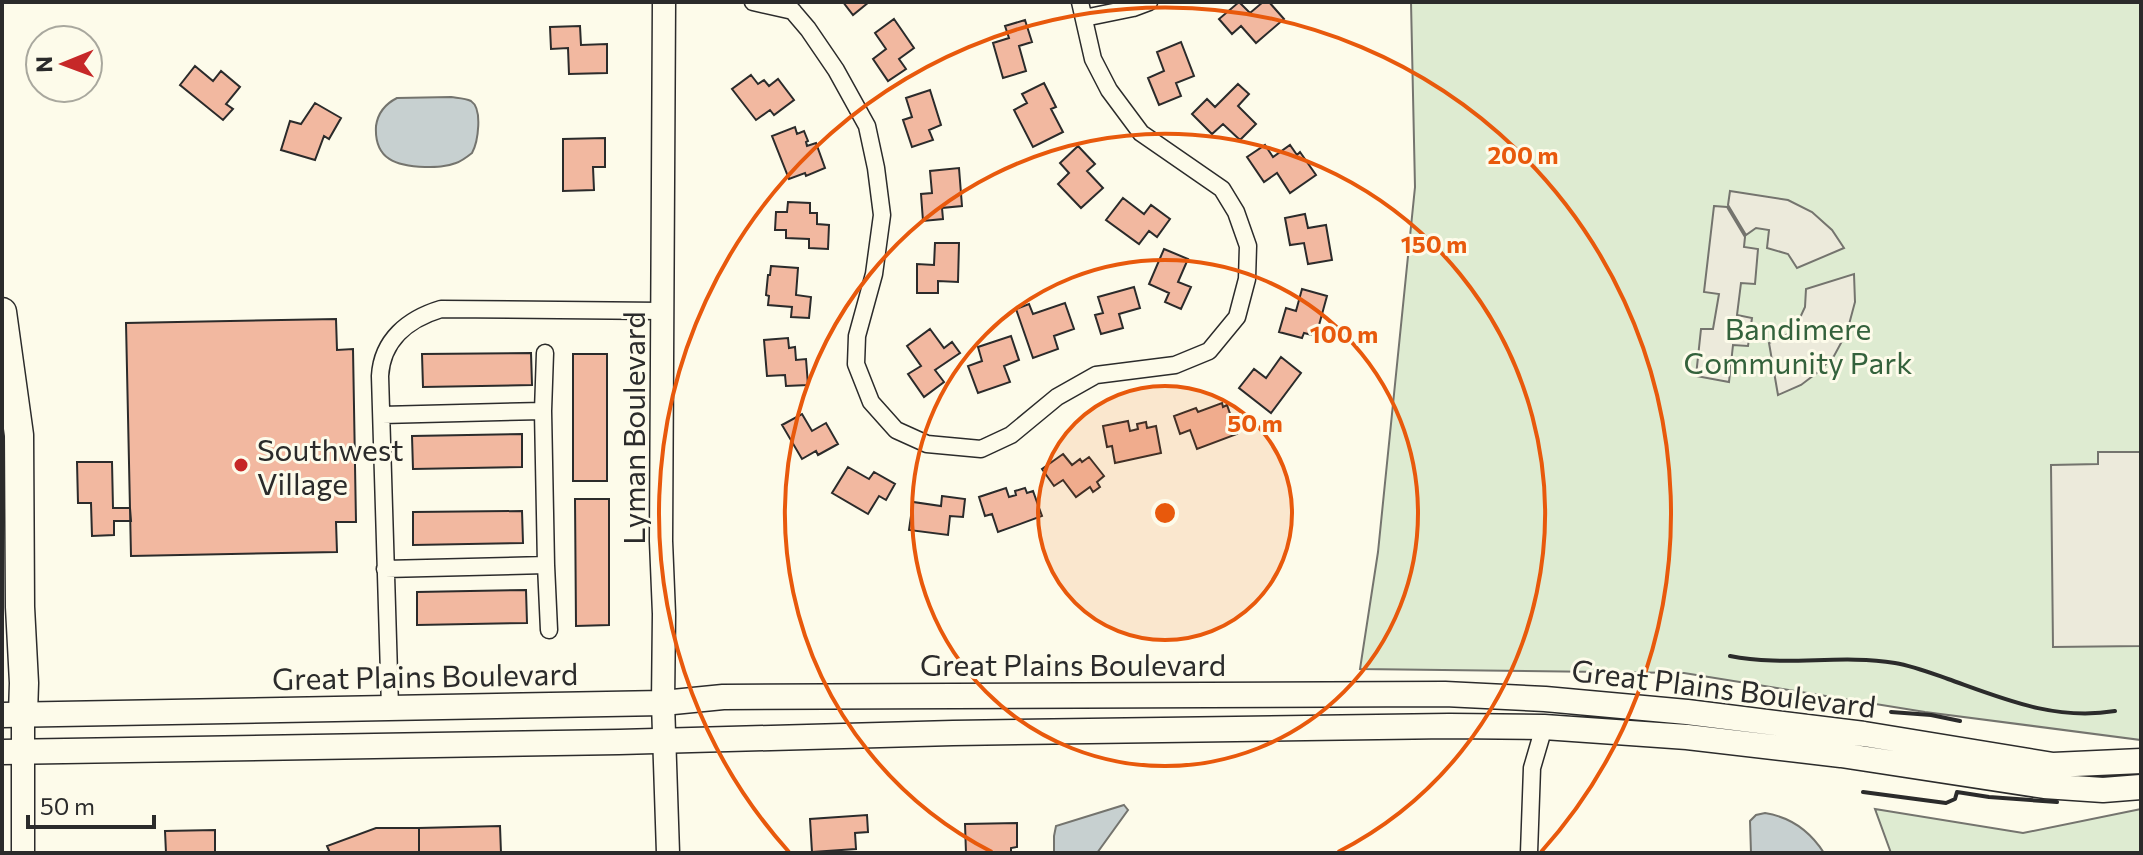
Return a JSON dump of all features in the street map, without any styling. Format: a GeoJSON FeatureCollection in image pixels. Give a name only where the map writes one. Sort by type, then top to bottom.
{"type":"FeatureCollection","features":[{"type":"Feature","properties":{"kind":"highway"},"geometry":{"type":"LineString","coordinates":[[2,312],[19,435],[20,607],[24,683],[13,714]]}},
{"type":"Feature","properties":{"kind":"main road","name":"Great Plains Boulevard"},"geometry":{"type":"LineString","coordinates":[[13,714],[663,703],[723,697],[1445,694],[1545,699],[1687,712],[1864,734],[2053,765],[2141,761]]}},
{"type":"Feature","properties":{"kind":"main road","name":"Great Plains Boulevard"},"geometry":{"type":"LineString","coordinates":[[12,752],[953,733],[1544,727],[1687,737],[1841,755],[2044,786],[2103,790],[2141,787]]}},
{"type":"Feature","properties":{"kind":"street","name":"Lyman Boulevard"},"geometry":{"type":"LineString","coordinates":[[664,2],[661,541],[668,853]]}},
{"type":"Feature","properties":{"kind":"street"},"geometry":{"type":"LineString","coordinates":[[753,2],[789,6],[836,70],[867,126],[882,215],[874,274],[857,336],[856,364],[871,402],[896,430],[927,444],[981,449],[1011,435],[1057,397],[1096,375],[1175,365],[1209,351],[1237,317],[1247,279],[1248,246],[1236,212],[1222,189],[1141,133],[1109,90],[1093,59],[1082,10],[1133,8],[1149,2]]}},
{"type":"Feature","properties":{"kind":"street"},"geometry":{"type":"LineString","coordinates":[[390,707],[381,362],[389,344],[402,329],[441,309],[662,311]]}},
{"type":"Feature","properties":{"kind":"street"},"geometry":{"type":"LineString","coordinates":[[545,353],[543,411],[549,630]]}},
{"type":"Feature","properties":{"kind":"street"},"geometry":{"type":"LineString","coordinates":[[382,415],[543,411]]}},
{"type":"Feature","properties":{"kind":"street"},"geometry":{"type":"LineString","coordinates":[[385,569],[546,565]]}},
{"type":"Feature","properties":{"kind":"street"},"geometry":{"type":"LineString","coordinates":[[13,714],[12,752],[23,853]]}},
{"type":"Feature","properties":{"kind":"street"},"geometry":{"type":"LineString","coordinates":[[1529,853],[1532,768],[1544,727]]}},
{"type":"Feature","properties":{"kind":"green space","name":"Bandimere Community Park"},"geometry":{"type":"Polygon","coordinates":[[[1411,2],[2141,2],[2141,740],[1925,712],[1684,673],[1360,669],[1378,552],[1415,187],[1411,2]]]}},
{"type":"Feature","properties":{"kind":"green space"},"geometry":{"type":"Polygon","coordinates":[[[1875,809],[2023,833],[2141,809],[2141,853],[1891,853],[1875,809]]]}},
{"type":"Feature","properties":{"kind":"shaded area"},"geometry":{"type":"Polygon","coordinates":[[[451,97],[471,101],[475,105],[477,134],[472,153],[452,164],[429,167],[397,163],[383,154],[376,137],[376,126],[380,113],[389,103],[397,98],[451,97]]]}},
{"type":"Feature","properties":{"kind":"shaded area"},"geometry":{"type":"Polygon","coordinates":[[[1730,191],[1788,200],[1812,212],[1832,230],[1844,248],[1797,268],[1788,254],[1767,248],[1769,230],[1756,228],[1746,235],[1728,205],[1730,191]]]}},
{"type":"Feature","properties":{"kind":"shaded area"},"geometry":{"type":"Polygon","coordinates":[[[1714,206],[1727,207],[1745,237],[1744,247],[1758,249],[1755,284],[1741,283],[1737,315],[1752,318],[1748,346],[1733,345],[1729,382],[1696,376],[1701,329],[1713,329],[1719,294],[1704,292],[1714,206]]]}},
{"type":"Feature","properties":{"kind":"shaded area"},"geometry":{"type":"Polygon","coordinates":[[[1854,274],[1855,302],[1847,332],[1834,356],[1801,385],[1778,395],[1769,343],[1788,334],[1798,322],[1805,307],[1806,289],[1854,274]]]}},
{"type":"Feature","properties":{"kind":"shaded area"},"geometry":{"type":"Polygon","coordinates":[[[2098,452],[2141,452],[2141,646],[2053,647],[2051,465],[2098,464],[2098,452]]]}},
{"type":"Feature","properties":{"kind":"shaded area"},"geometry":{"type":"Polygon","coordinates":[[[1124,805],[1128,810],[1097,853],[1054,853],[1056,826],[1124,805]]]}},
{"type":"Feature","properties":{"kind":"shaded area"},"geometry":{"type":"Polygon","coordinates":[[[1765,813],[1799,826],[1824,853],[1751,853],[1750,821],[1756,815],[1765,813]]]}},
{"type":"Feature","properties":{"kind":"building"},"geometry":{"type":"Polygon","coordinates":[[[843,2],[869,2],[853,15],[843,2]]]}},
{"type":"Feature","properties":{"kind":"building"},"geometry":{"type":"Polygon","coordinates":[[[1239,2],[1250,13],[1263,2],[1269,2],[1284,19],[1256,43],[1241,26],[1232,34],[1219,19],[1239,2]]]}},
{"type":"Feature","properties":{"kind":"building"},"geometry":{"type":"Polygon","coordinates":[[[894,19],[914,48],[899,59],[906,69],[888,81],[873,59],[886,49],[875,33],[894,19]]]}},
{"type":"Feature","properties":{"kind":"building"},"geometry":{"type":"Polygon","coordinates":[[[1025,20],[1032,42],[1019,46],[1026,71],[1003,78],[993,43],[1009,38],[1005,26],[1025,20]]]}},
{"type":"Feature","properties":{"kind":"building"},"geometry":{"type":"Polygon","coordinates":[[[580,26],[581,45],[607,44],[607,73],[569,74],[568,48],[551,49],[550,27],[580,26]]]}},
{"type":"Feature","properties":{"kind":"building"},"geometry":{"type":"Polygon","coordinates":[[[1181,42],[1194,76],[1176,83],[1181,96],[1159,105],[1148,78],[1164,71],[1157,52],[1181,42]]]}},
{"type":"Feature","properties":{"kind":"building"},"geometry":{"type":"Polygon","coordinates":[[[195,66],[213,81],[221,71],[240,87],[226,104],[233,109],[223,120],[180,85],[195,66]]]}},
{"type":"Feature","properties":{"kind":"building"},"geometry":{"type":"Polygon","coordinates":[[[751,75],[758,84],[764,80],[769,86],[778,79],[794,100],[774,115],[770,110],[756,120],[732,89],[751,75]]]}},
{"type":"Feature","properties":{"kind":"building"},"geometry":{"type":"Polygon","coordinates":[[[1044,83],[1056,107],[1051,109],[1063,132],[1033,147],[1014,110],[1027,103],[1022,94],[1044,83]]]}},
{"type":"Feature","properties":{"kind":"building"},"geometry":{"type":"Polygon","coordinates":[[[1238,84],[1249,94],[1238,106],[1256,124],[1240,140],[1223,124],[1212,134],[1192,114],[1207,99],[1215,107],[1238,84]]]}},
{"type":"Feature","properties":{"kind":"building"},"geometry":{"type":"Polygon","coordinates":[[[930,90],[941,125],[929,130],[933,140],[912,147],[903,120],[912,117],[906,98],[930,90]]]}},
{"type":"Feature","properties":{"kind":"building"},"geometry":{"type":"Polygon","coordinates":[[[315,103],[341,118],[329,139],[324,136],[315,160],[281,150],[290,121],[301,124],[315,103]]]}},
{"type":"Feature","properties":{"kind":"building"},"geometry":{"type":"Polygon","coordinates":[[[795,127],[797,134],[804,131],[807,146],[816,143],[825,168],[789,179],[772,136],[795,127]]]}},
{"type":"Feature","properties":{"kind":"building"},"geometry":{"type":"Polygon","coordinates":[[[605,138],[605,167],[593,167],[594,190],[563,191],[563,139],[605,138]]]}},
{"type":"Feature","properties":{"kind":"building"},"geometry":{"type":"Polygon","coordinates":[[[1265,145],[1273,157],[1290,145],[1297,155],[1300,152],[1316,175],[1290,193],[1277,173],[1264,182],[1247,157],[1265,145]]]}},
{"type":"Feature","properties":{"kind":"building"},"geometry":{"type":"Polygon","coordinates":[[[1078,146],[1095,164],[1087,171],[1103,188],[1081,208],[1058,184],[1069,173],[1060,163],[1078,146]]]}},
{"type":"Feature","properties":{"kind":"building"},"geometry":{"type":"Polygon","coordinates":[[[959,168],[962,206],[942,208],[943,219],[923,221],[921,194],[932,193],[930,171],[959,168]]]}},
{"type":"Feature","properties":{"kind":"building"},"geometry":{"type":"Polygon","coordinates":[[[1123,198],[1144,214],[1151,205],[1170,219],[1157,237],[1149,231],[1139,244],[1106,220],[1123,198]]]}},
{"type":"Feature","properties":{"kind":"building"},"geometry":{"type":"Polygon","coordinates":[[[788,202],[810,203],[810,213],[817,213],[817,224],[829,225],[828,249],[809,248],[809,239],[786,238],[786,230],[775,230],[776,212],[787,212],[788,202]]]}},
{"type":"Feature","properties":{"kind":"building"},"geometry":{"type":"Polygon","coordinates":[[[1305,214],[1308,228],[1326,225],[1332,260],[1308,264],[1304,243],[1290,245],[1285,218],[1305,214]]]}},
{"type":"Feature","properties":{"kind":"building"},"geometry":{"type":"Polygon","coordinates":[[[935,243],[959,243],[958,282],[938,281],[938,293],[917,293],[917,264],[934,265],[935,243]]]}},
{"type":"Feature","properties":{"kind":"building"},"geometry":{"type":"Polygon","coordinates":[[[1164,249],[1188,259],[1178,282],[1191,287],[1181,309],[1165,302],[1169,293],[1149,284],[1164,249]]]}},
{"type":"Feature","properties":{"kind":"building"},"geometry":{"type":"Polygon","coordinates":[[[771,266],[798,268],[796,295],[811,297],[809,318],[791,317],[792,307],[768,305],[769,296],[766,295],[771,266]]]}},
{"type":"Feature","properties":{"kind":"building"},"geometry":{"type":"Polygon","coordinates":[[[1134,287],[1140,308],[1119,314],[1123,328],[1101,334],[1095,315],[1103,313],[1098,297],[1134,287]]]}},
{"type":"Feature","properties":{"kind":"building"},"geometry":{"type":"Polygon","coordinates":[[[1302,289],[1327,296],[1316,336],[1304,333],[1302,338],[1279,332],[1286,308],[1296,311],[1302,289]]]}},
{"type":"Feature","properties":{"kind":"building"},"geometry":{"type":"Polygon","coordinates":[[[1065,303],[1074,329],[1054,336],[1058,349],[1033,358],[1016,309],[1029,304],[1033,314],[1065,303]]]}},
{"type":"Feature","properties":{"kind":"building"},"geometry":{"type":"Polygon","coordinates":[[[336,319],[337,350],[353,349],[356,522],[336,522],[337,552],[131,556],[126,323],[336,319]]]}},
{"type":"Feature","properties":{"kind":"building"},"geometry":{"type":"Polygon","coordinates":[[[930,329],[944,348],[952,342],[960,353],[935,370],[944,382],[924,397],[908,374],[921,366],[907,346],[930,329]]]}},
{"type":"Feature","properties":{"kind":"building"},"geometry":{"type":"Polygon","coordinates":[[[1011,336],[1019,360],[1004,366],[1010,382],[978,393],[968,366],[982,361],[978,347],[1011,336]]]}},
{"type":"Feature","properties":{"kind":"building"},"geometry":{"type":"Polygon","coordinates":[[[788,338],[789,348],[795,347],[796,360],[806,359],[808,385],[786,386],[785,375],[767,376],[764,340],[788,338]]]}},
{"type":"Feature","properties":{"kind":"building"},"geometry":{"type":"Polygon","coordinates":[[[531,353],[532,385],[423,387],[422,354],[531,353]]]}},
{"type":"Feature","properties":{"kind":"building"},"geometry":{"type":"Polygon","coordinates":[[[573,354],[607,354],[607,481],[573,481],[573,354]]]}},
{"type":"Feature","properties":{"kind":"building"},"geometry":{"type":"Polygon","coordinates":[[[1281,357],[1301,373],[1271,413],[1239,388],[1254,369],[1266,378],[1281,357]]]}},
{"type":"Feature","properties":{"kind":"building"},"geometry":{"type":"Polygon","coordinates":[[[1222,403],[1223,407],[1227,405],[1237,434],[1197,449],[1190,430],[1180,434],[1174,416],[1196,408],[1198,412],[1222,403]]]}},
{"type":"Feature","properties":{"kind":"building"},"geometry":{"type":"Polygon","coordinates":[[[802,414],[812,431],[826,423],[838,444],[818,455],[816,451],[802,459],[782,425],[802,414]]]}},
{"type":"Feature","properties":{"kind":"building"},"geometry":{"type":"Polygon","coordinates":[[[1128,421],[1130,431],[1138,429],[1137,424],[1146,422],[1147,428],[1156,426],[1161,453],[1115,463],[1112,446],[1107,447],[1103,426],[1128,421]]]}},
{"type":"Feature","properties":{"kind":"building"},"geometry":{"type":"Polygon","coordinates":[[[522,434],[522,467],[413,469],[412,436],[522,434]]]}},
{"type":"Feature","properties":{"kind":"building"},"geometry":{"type":"Polygon","coordinates":[[[1063,454],[1072,465],[1089,457],[1104,476],[1097,482],[1100,487],[1093,492],[1090,487],[1076,497],[1063,480],[1054,486],[1042,469],[1063,454]]]}},
{"type":"Feature","properties":{"kind":"building"},"geometry":{"type":"Polygon","coordinates":[[[77,462],[112,462],[113,508],[130,508],[131,521],[114,521],[114,535],[92,536],[91,503],[78,503],[77,462]]]}},
{"type":"Feature","properties":{"kind":"building"},"geometry":{"type":"Polygon","coordinates":[[[848,467],[869,479],[874,472],[895,484],[886,500],[879,496],[868,514],[832,493],[848,467]]]}},
{"type":"Feature","properties":{"kind":"building"},"geometry":{"type":"Polygon","coordinates":[[[1006,488],[1009,497],[1025,488],[1027,493],[1033,491],[1042,516],[998,532],[992,514],[985,516],[979,497],[1006,488]]]}},
{"type":"Feature","properties":{"kind":"building"},"geometry":{"type":"Polygon","coordinates":[[[942,496],[965,499],[963,517],[950,516],[948,535],[909,530],[913,502],[941,506],[942,496]]]}},
{"type":"Feature","properties":{"kind":"building"},"geometry":{"type":"Polygon","coordinates":[[[575,499],[609,499],[609,625],[576,626],[575,499]]]}},
{"type":"Feature","properties":{"kind":"building"},"geometry":{"type":"Polygon","coordinates":[[[522,511],[523,543],[413,545],[413,512],[522,511]]]}},
{"type":"Feature","properties":{"kind":"building"},"geometry":{"type":"Polygon","coordinates":[[[526,590],[527,623],[417,625],[417,592],[526,590]]]}},
{"type":"Feature","properties":{"kind":"building"},"geometry":{"type":"Polygon","coordinates":[[[867,815],[868,832],[855,833],[856,849],[812,852],[810,819],[867,815]]]}},
{"type":"Feature","properties":{"kind":"building"},"geometry":{"type":"Polygon","coordinates":[[[1017,823],[1017,847],[1011,848],[1011,853],[966,853],[965,824],[1017,823]]]}},
{"type":"Feature","properties":{"kind":"building"},"geometry":{"type":"Polygon","coordinates":[[[500,826],[501,853],[419,853],[419,828],[500,826]]]}},
{"type":"Feature","properties":{"kind":"building"},"geometry":{"type":"Polygon","coordinates":[[[376,828],[419,828],[419,853],[330,853],[327,846],[376,828]]]}},
{"type":"Feature","properties":{"kind":"building"},"geometry":{"type":"Polygon","coordinates":[[[215,830],[215,853],[166,853],[165,831],[215,830]]]}},
{"type":"Feature","properties":{"kind":"wall"},"geometry":{"type":"LineString","coordinates":[[1730,656],[1895,663],[2051,711],[2115,711]]}},
{"type":"Feature","properties":{"kind":"wall"},"geometry":{"type":"LineString","coordinates":[[1891,712],[1960,721]]}},
{"type":"Feature","properties":{"kind":"wall"},"geometry":{"type":"LineString","coordinates":[[1863,792],[1946,803],[1955,799],[1957,792],[2057,802]]}},
{"type":"Feature","properties":{"kind":"place","name":"Southwest Village"},"geometry":{"type":"Point","coordinates":[241,465]}}]}
